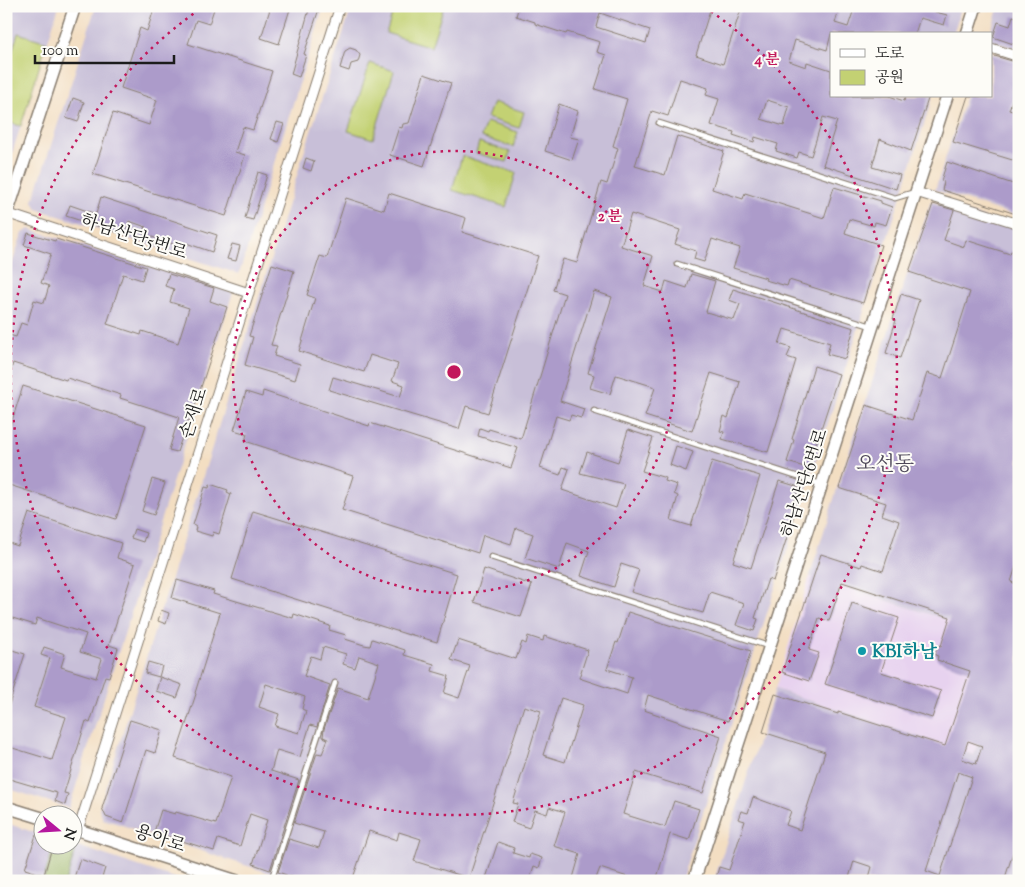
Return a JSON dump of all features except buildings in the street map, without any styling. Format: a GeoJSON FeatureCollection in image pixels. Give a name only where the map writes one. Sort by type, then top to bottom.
{"type":"FeatureCollection","features":[{"type":"Feature","properties":{"kind":"street","name":"하남산단5번로"},"geometry":{"type":"LineString","coordinates":[[75,6],[7,214],[249,293]]}},
{"type":"Feature","properties":{"kind":"street","name":"손재로"},"geometry":{"type":"LineString","coordinates":[[82,807],[340,6]]}},
{"type":"Feature","properties":{"kind":"street"},"geometry":{"type":"LineString","coordinates":[[968,32],[976,6]]}},
{"type":"Feature","properties":{"kind":"street"},"geometry":{"type":"LineString","coordinates":[[992,48],[1019,56]]}},
{"type":"Feature","properties":{"kind":"street","name":"하남산단6번로"},"geometry":{"type":"LineString","coordinates":[[694,881],[946,98]]}},
{"type":"Feature","properties":{"kind":"street"},"geometry":{"type":"LineString","coordinates":[[916,192],[1019,224]]}},
{"type":"Feature","properties":{"kind":"street"},"geometry":{"type":"LineString","coordinates":[[6,806],[32,815]]}},
{"type":"Feature","properties":{"kind":"street","name":"용아로"},"geometry":{"type":"LineString","coordinates":[[82,831],[237,881]]}},
{"type":"Feature","properties":{"kind":"lane"},"geometry":{"type":"LineString","coordinates":[[659,123],[895,198],[916,192]]}},
{"type":"Feature","properties":{"kind":"lane"},"geometry":{"type":"LineString","coordinates":[[677,264],[873,326]]}},
{"type":"Feature","properties":{"kind":"lane"},"geometry":{"type":"LineString","coordinates":[[594,411],[822,484]]}},
{"type":"Feature","properties":{"kind":"lane"},"geometry":{"type":"LineString","coordinates":[[491,557],[770,646]]}},
{"type":"Feature","properties":{"kind":"lane"},"geometry":{"type":"LineString","coordinates":[[271,881],[335,683]]}},
{"type":"Feature","properties":{"kind":"shaded area"},"geometry":{"type":"Polygon","coordinates":[[[6,6],[59,6],[6,172],[6,6]]]}},
{"type":"Feature","properties":{"kind":"shaded area"},"geometry":{"type":"Polygon","coordinates":[[[96,6],[324,6],[239,274],[37,209],[33,201],[96,6]]]}},
{"type":"Feature","properties":{"kind":"shaded area"},"geometry":{"type":"Polygon","coordinates":[[[352,6],[962,6],[954,32],[830,32],[830,98],[932,98],[681,881],[294,881],[103,819],[99,809],[303,156],[352,6]]]}},
{"type":"Feature","properties":{"kind":"shaded area"},"geometry":{"type":"Polygon","coordinates":[[[999,6],[1019,6],[1019,50],[992,41],[991,32],[999,6]]]}},
{"type":"Feature","properties":{"kind":"shaded area"},"geometry":{"type":"Polygon","coordinates":[[[992,52],[1019,60],[1019,217],[935,190],[965,98],[992,98],[992,52]]]}},
{"type":"Feature","properties":{"kind":"shaded area"},"geometry":{"type":"Polygon","coordinates":[[[931,201],[1019,229],[1019,881],[714,881],[775,689],[974,755],[1011,640],[810,576],[931,201]]]}},
{"type":"Feature","properties":{"kind":"shaded area"},"geometry":{"type":"Polygon","coordinates":[[[29,229],[233,292],[70,804],[56,804],[6,788],[6,282],[22,234],[29,229]]]}},
{"type":"Feature","properties":{"kind":"shaded area"},"geometry":{"type":"Polygon","coordinates":[[[810,576],[1012,640],[974,755],[775,689],[810,576]]]}},
{"type":"Feature","properties":{"kind":"shaded area"},"geometry":{"type":"Polygon","coordinates":[[[6,823],[32,832],[32,854],[51,854],[43,881],[6,881],[6,823]]]}},
{"type":"Feature","properties":{"kind":"shaded area"},"geometry":{"type":"Polygon","coordinates":[[[82,848],[184,881],[66,881],[74,854],[82,854],[82,848]]]}},
{"type":"Feature","properties":{"kind":"green space"},"geometry":{"type":"Polygon","coordinates":[[[395,6],[444,6],[431,47],[386,33],[395,6]]]}},
{"type":"Feature","properties":{"kind":"green space"},"geometry":{"type":"Polygon","coordinates":[[[18,33],[47,42],[21,126],[6,122],[6,72],[18,33]]]}},
{"type":"Feature","properties":{"kind":"green space"},"geometry":{"type":"Polygon","coordinates":[[[370,63],[394,71],[373,139],[348,131],[370,63]]]}},
{"type":"Feature","properties":{"kind":"green space"},"geometry":{"type":"Polygon","coordinates":[[[493,102],[524,112],[519,128],[487,118],[493,102]]]}},
{"type":"Feature","properties":{"kind":"green space"},"geometry":{"type":"Polygon","coordinates":[[[486,122],[518,132],[513,147],[481,137],[486,122]]]}},
{"type":"Feature","properties":{"kind":"green space"},"geometry":{"type":"Polygon","coordinates":[[[479,142],[510,152],[507,162],[476,153],[479,142]]]}},
{"type":"Feature","properties":{"kind":"green space"},"geometry":{"type":"Polygon","coordinates":[[[462,156],[516,173],[506,207],[452,190],[462,156]]]}},
{"type":"Feature","properties":{"kind":"green space"},"geometry":{"type":"Polygon","coordinates":[[[51,854],[74,854],[66,881],[43,881],[51,854]]]}},
{"type":"Feature","properties":{"kind":"place","name":"KBI하남"},"geometry":{"type":"Point","coordinates":[862,651]}},
{"type":"Feature","properties":{"kind":"district","name":"오선동"},"geometry":{"type":"Point","coordinates":[885,463]}}]}
